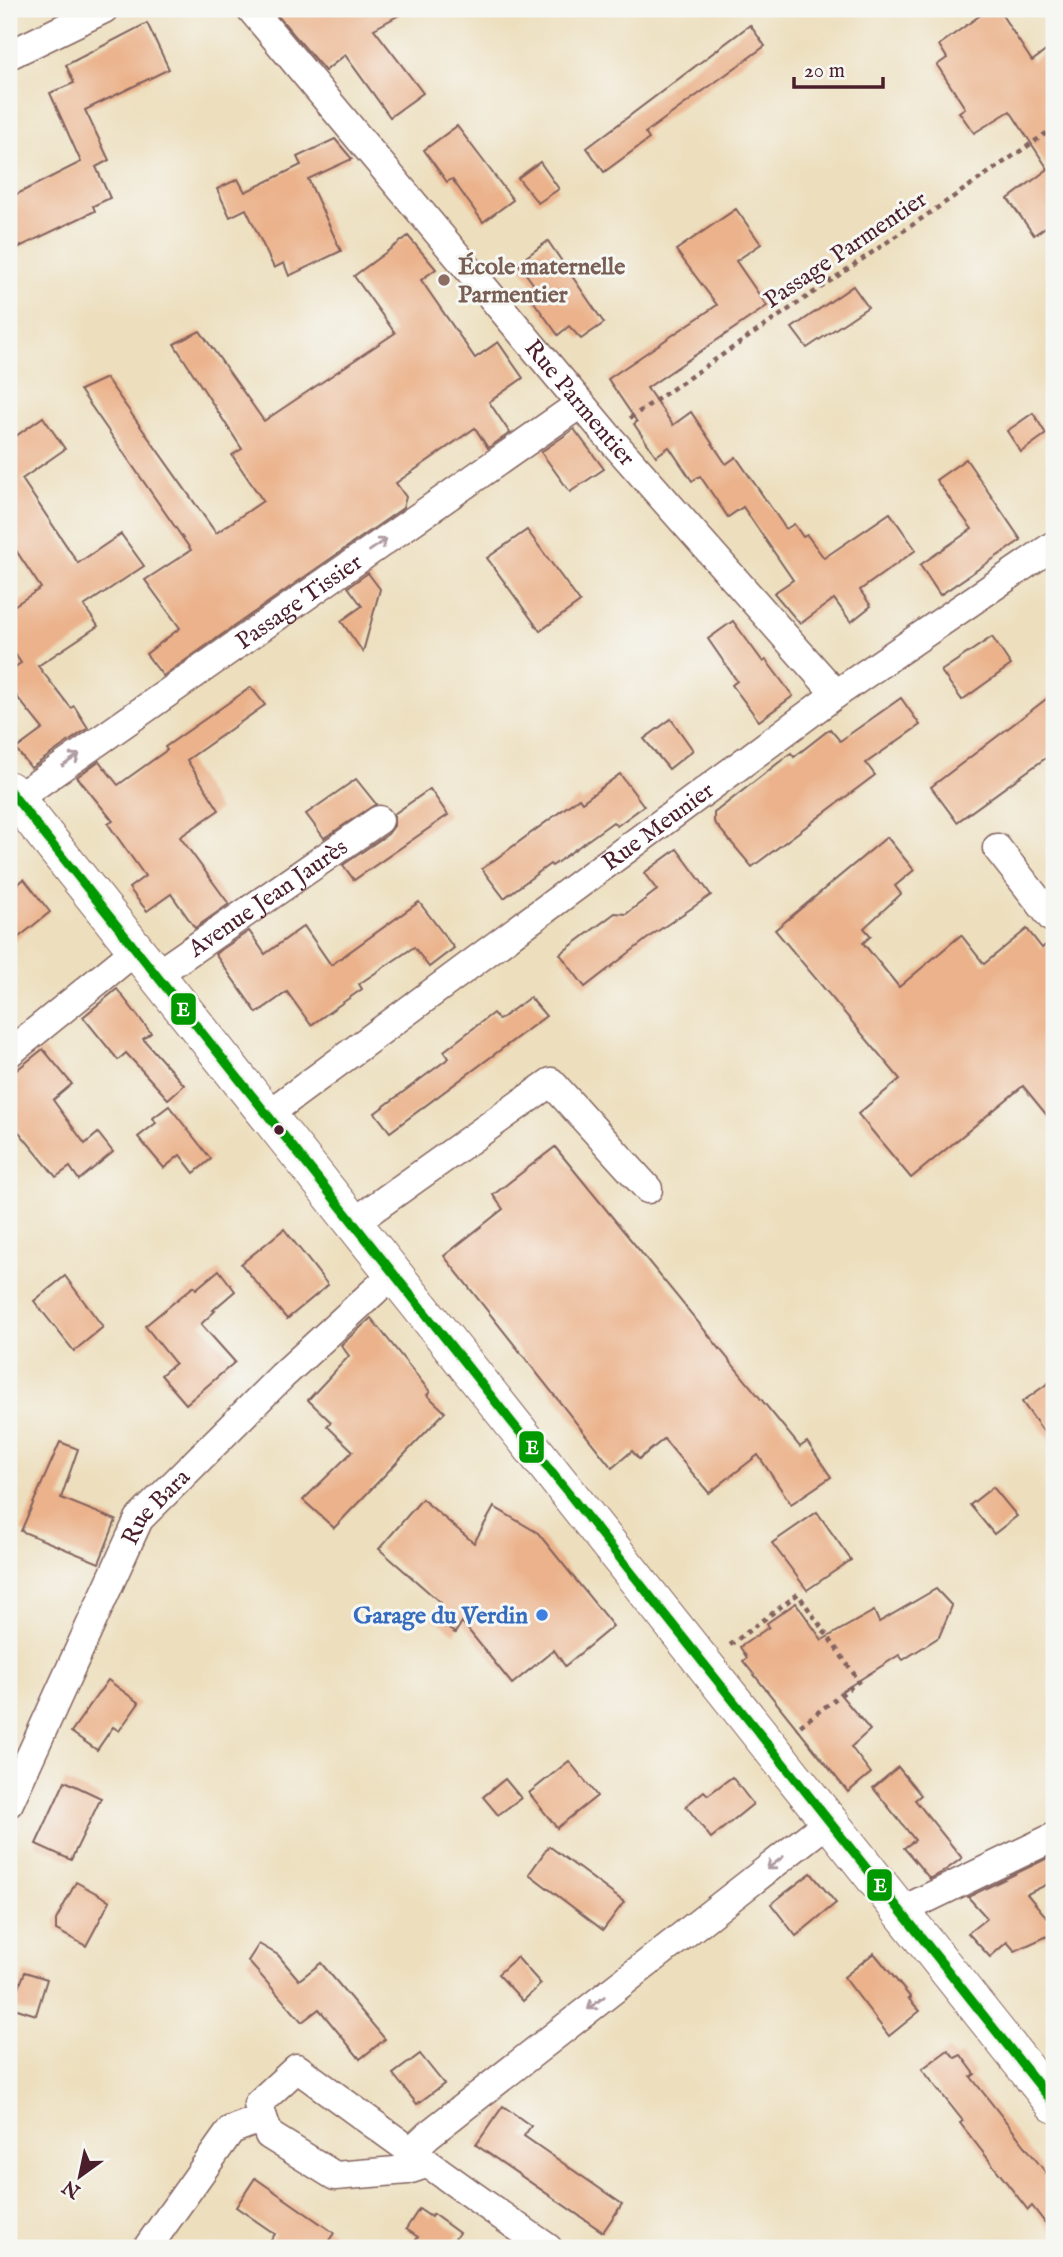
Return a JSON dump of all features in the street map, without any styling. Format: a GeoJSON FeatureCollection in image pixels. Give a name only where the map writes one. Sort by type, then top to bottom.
{"type":"FeatureCollection","features":[{"type":"Feature","properties":{"kind":"main road"},"geometry":{"type":"LineString","coordinates":[[12,794],[1054,2104]]}},
{"type":"Feature","properties":{"kind":"street"},"geometry":{"type":"LineString","coordinates":[[9,54],[104,9]]}},
{"type":"Feature","properties":{"kind":"street","name":"Rue Parmentier"},"geometry":{"type":"LineString","coordinates":[[251,9],[580,404],[836,694]]}},
{"type":"Feature","properties":{"kind":"street","name":"Passage Tissier"},"geometry":{"type":"LineString","coordinates":[[12,794],[580,404]]}},
{"type":"Feature","properties":{"kind":"street","name":"Rue Meunier"},"geometry":{"type":"LineString","coordinates":[[267,1115],[836,694],[1054,545]]}},
{"type":"Feature","properties":{"kind":"street","name":"Avenue Jean Jaurès"},"geometry":{"type":"LineString","coordinates":[[9,1053],[146,962],[379,820]]}},
{"type":"Feature","properties":{"kind":"street"},"geometry":{"type":"LineString","coordinates":[[997,848],[1052,918],[1054,916]]}},
{"type":"Feature","properties":{"kind":"street"},"geometry":{"type":"LineString","coordinates":[[353,1223],[551,1082],[648,1189]]}},
{"type":"Feature","properties":{"kind":"street","name":"Rue Bara"},"geometry":{"type":"LineString","coordinates":[[9,1803],[139,1519],[282,1376],[393,1274]]}},
{"type":"Feature","properties":{"kind":"street"},"geometry":{"type":"LineString","coordinates":[[548,2248],[418,2158],[298,2068],[258,2104],[269,2135],[335,2176],[408,2170],[418,2158],[428,2134],[829,1821]]}},
{"type":"Feature","properties":{"kind":"street"},"geometry":{"type":"LineString","coordinates":[[901,1911],[1054,1837]]}},
{"type":"Feature","properties":{"kind":"street"},"geometry":{"type":"LineString","coordinates":[[147,2248],[231,2130],[263,2118]]}},
{"type":"Feature","properties":{"kind":"path","name":"Passage Parmentier"},"geometry":{"type":"LineString","coordinates":[[656,399],[1054,128]]}},
{"type":"Feature","properties":{"kind":"path"},"geometry":{"type":"LineString","coordinates":[[704,1664],[798,1594],[859,1681],[771,1749]]}},
{"type":"Feature","properties":{"kind":"building"},"geometry":{"type":"Polygon","coordinates":[[[272,9],[410,9],[374,29],[423,93],[390,117],[345,55],[325,71],[272,9]]]}},
{"type":"Feature","properties":{"kind":"building"},"geometry":{"type":"Polygon","coordinates":[[[989,9],[998,9],[1032,61],[1054,45],[1054,221],[1034,235],[1008,199],[1048,169],[1010,111],[974,133],[959,112],[965,108],[937,65],[947,58],[939,45],[989,9]]]}},
{"type":"Feature","properties":{"kind":"building"},"geometry":{"type":"Polygon","coordinates":[[[147,23],[169,69],[85,110],[109,160],[96,167],[110,198],[93,206],[95,211],[9,252],[9,198],[81,162],[50,93],[74,83],[66,65],[147,23]]]}},
{"type":"Feature","properties":{"kind":"building"},"geometry":{"type":"Polygon","coordinates":[[[750,25],[765,46],[645,133],[649,139],[604,172],[587,148],[750,25]]]}},
{"type":"Feature","properties":{"kind":"building"},"geometry":{"type":"Polygon","coordinates":[[[457,126],[513,200],[483,222],[452,179],[447,182],[424,150],[457,126]]]}},
{"type":"Feature","properties":{"kind":"building"},"geometry":{"type":"Polygon","coordinates":[[[335,139],[352,159],[308,179],[341,251],[289,276],[284,263],[274,268],[246,209],[230,217],[217,189],[238,179],[245,192],[301,165],[297,157],[335,139]]]}},
{"type":"Feature","properties":{"kind":"building"},"geometry":{"type":"Polygon","coordinates":[[[540,162],[559,189],[538,203],[518,178],[540,162]]]}},
{"type":"Feature","properties":{"kind":"building"},"geometry":{"type":"Polygon","coordinates":[[[736,209],[761,244],[736,261],[767,306],[647,388],[673,425],[691,412],[726,464],[736,457],[786,529],[794,524],[803,537],[807,535],[824,558],[890,513],[916,550],[860,590],[871,606],[851,622],[834,599],[800,624],[774,593],[793,580],[743,507],[728,517],[700,476],[692,481],[669,447],[656,456],[608,379],[717,305],[676,250],[736,209]]]}},
{"type":"Feature","properties":{"kind":"building"},"geometry":{"type":"Polygon","coordinates":[[[408,236],[436,269],[421,280],[475,358],[498,342],[523,378],[489,402],[510,433],[488,448],[475,428],[396,483],[406,497],[403,508],[163,676],[146,654],[180,628],[145,580],[191,550],[80,390],[106,378],[216,533],[263,501],[232,455],[242,449],[174,344],[200,331],[264,421],[395,333],[354,276],[408,236]]]}},
{"type":"Feature","properties":{"kind":"building"},"geometry":{"type":"Polygon","coordinates":[[[548,241],[604,323],[581,339],[569,326],[558,335],[531,298],[539,292],[518,263],[548,241]]]}},
{"type":"Feature","properties":{"kind":"building"},"geometry":{"type":"Polygon","coordinates":[[[853,286],[868,307],[807,348],[792,328],[853,286]]]}},
{"type":"Feature","properties":{"kind":"building"},"geometry":{"type":"Polygon","coordinates":[[[1033,413],[1046,434],[1021,452],[1007,431],[1033,413]]]}},
{"type":"Feature","properties":{"kind":"building"},"geometry":{"type":"Polygon","coordinates":[[[43,417],[65,449],[22,479],[78,563],[121,534],[144,566],[84,606],[98,626],[38,666],[71,708],[74,706],[88,728],[31,768],[16,749],[43,729],[9,687],[9,671],[21,663],[9,645],[9,609],[41,588],[9,540],[9,441],[43,417]]]}},
{"type":"Feature","properties":{"kind":"building"},"geometry":{"type":"Polygon","coordinates":[[[574,429],[604,469],[570,492],[541,452],[574,429]]]}},
{"type":"Feature","properties":{"kind":"building"},"geometry":{"type":"Polygon","coordinates":[[[966,459],[1021,540],[940,595],[920,565],[972,529],[936,480],[966,459]]]}},
{"type":"Feature","properties":{"kind":"building"},"geometry":{"type":"Polygon","coordinates":[[[527,530],[580,602],[540,631],[487,558],[527,530]]]}},
{"type":"Feature","properties":{"kind":"building"},"geometry":{"type":"Polygon","coordinates":[[[368,573],[380,589],[363,652],[341,621],[362,606],[348,587],[368,573]]]}},
{"type":"Feature","properties":{"kind":"building"},"geometry":{"type":"Polygon","coordinates":[[[733,621],[763,662],[766,660],[793,696],[759,721],[732,685],[737,681],[708,639],[733,621]]]}},
{"type":"Feature","properties":{"kind":"building"},"geometry":{"type":"Polygon","coordinates":[[[992,637],[1011,665],[962,700],[941,671],[992,637]]]}},
{"type":"Feature","properties":{"kind":"building"},"geometry":{"type":"Polygon","coordinates":[[[251,687],[265,705],[187,760],[219,810],[180,837],[229,904],[195,928],[171,894],[147,911],[138,900],[129,888],[145,876],[108,824],[113,821],[77,777],[99,761],[118,785],[167,750],[165,747],[251,687]]]}},
{"type":"Feature","properties":{"kind":"building"},"geometry":{"type":"Polygon","coordinates":[[[1054,693],[1054,752],[957,822],[931,787],[1054,693]]]}},
{"type":"Feature","properties":{"kind":"building"},"geometry":{"type":"Polygon","coordinates":[[[901,698],[920,725],[866,763],[875,775],[752,867],[714,822],[714,813],[791,753],[794,757],[830,729],[840,741],[901,698]]]}},
{"type":"Feature","properties":{"kind":"building"},"geometry":{"type":"Polygon","coordinates":[[[671,719],[693,750],[669,769],[644,739],[671,719]]]}},
{"type":"Feature","properties":{"kind":"building"},"geometry":{"type":"Polygon","coordinates":[[[620,774],[644,806],[617,826],[613,822],[504,898],[482,869],[579,798],[582,802],[620,774]]]}},
{"type":"Feature","properties":{"kind":"building"},"geometry":{"type":"Polygon","coordinates":[[[356,779],[376,804],[324,838],[306,814],[356,779]]]}},
{"type":"Feature","properties":{"kind":"building"},"geometry":{"type":"Polygon","coordinates":[[[430,789],[448,815],[354,880],[343,865],[388,834],[394,826],[394,814],[430,789]]]}},
{"type":"Feature","properties":{"kind":"building"},"geometry":{"type":"Polygon","coordinates":[[[887,837],[914,870],[895,886],[901,894],[864,928],[871,936],[863,943],[899,987],[961,935],[984,964],[1027,929],[1042,948],[1054,938],[1054,1124],[1023,1086],[911,1178],[858,1114],[900,1079],[775,930],[887,837]]]}},
{"type":"Feature","properties":{"kind":"building"},"geometry":{"type":"Polygon","coordinates":[[[677,849],[711,895],[652,935],[585,987],[560,954],[615,913],[626,914],[657,890],[644,873],[677,849]]]}},
{"type":"Feature","properties":{"kind":"building"},"geometry":{"type":"Polygon","coordinates":[[[24,879],[50,912],[9,945],[9,892],[24,879]]]}},
{"type":"Feature","properties":{"kind":"building"},"geometry":{"type":"Polygon","coordinates":[[[419,902],[454,948],[429,967],[414,947],[359,984],[362,989],[311,1025],[287,992],[257,1013],[215,954],[249,931],[265,954],[304,926],[331,965],[419,902]]]}},
{"type":"Feature","properties":{"kind":"building"},"geometry":{"type":"Polygon","coordinates":[[[117,989],[151,1033],[143,1039],[184,1085],[168,1099],[126,1053],[118,1060],[83,1017],[117,989]]]}},
{"type":"Feature","properties":{"kind":"building"},"geometry":{"type":"Polygon","coordinates":[[[530,997],[546,1016],[390,1132],[375,1113],[449,1058],[444,1051],[493,1013],[499,1020],[530,997]]]}},
{"type":"Feature","properties":{"kind":"building"},"geometry":{"type":"Polygon","coordinates":[[[43,1049],[72,1084],[53,1100],[85,1144],[98,1133],[113,1152],[79,1180],[70,1167],[56,1177],[9,1120],[9,1076],[43,1049]]]}},
{"type":"Feature","properties":{"kind":"building"},"geometry":{"type":"Polygon","coordinates":[[[169,1106],[211,1159],[194,1173],[180,1155],[164,1168],[138,1137],[156,1123],[153,1118],[169,1106]]]}},
{"type":"Feature","properties":{"kind":"building"},"geometry":{"type":"Polygon","coordinates":[[[555,1147],[800,1447],[807,1442],[831,1477],[791,1504],[758,1455],[709,1493],[664,1439],[639,1459],[632,1451],[612,1468],[444,1256],[503,1209],[493,1195],[555,1147]]]}},
{"type":"Feature","properties":{"kind":"building"},"geometry":{"type":"Polygon","coordinates":[[[284,1229],[328,1285],[287,1319],[241,1264],[284,1229]]]}},
{"type":"Feature","properties":{"kind":"building"},"geometry":{"type":"Polygon","coordinates":[[[219,1270],[235,1291],[201,1324],[235,1362],[186,1404],[161,1375],[175,1363],[145,1326],[194,1286],[196,1289],[219,1270]]]}},
{"type":"Feature","properties":{"kind":"building"},"geometry":{"type":"Polygon","coordinates":[[[65,1276],[103,1327],[74,1351],[34,1301],[65,1276]]]}},
{"type":"Feature","properties":{"kind":"building"},"geometry":{"type":"Polygon","coordinates":[[[371,1318],[430,1392],[427,1395],[445,1412],[334,1528],[303,1500],[353,1451],[327,1426],[331,1422],[308,1400],[349,1356],[341,1345],[371,1318]]]}},
{"type":"Feature","properties":{"kind":"building"},"geometry":{"type":"Polygon","coordinates":[[[1054,1379],[1054,1446],[1022,1402],[1054,1379]]]}},
{"type":"Feature","properties":{"kind":"building"},"geometry":{"type":"Polygon","coordinates":[[[60,1442],[78,1449],[61,1498],[116,1520],[99,1563],[21,1531],[60,1442]]]}},
{"type":"Feature","properties":{"kind":"building"},"geometry":{"type":"Polygon","coordinates":[[[993,1487],[1017,1516],[994,1534],[970,1505],[993,1487]]]}},
{"type":"Feature","properties":{"kind":"building"},"geometry":{"type":"Polygon","coordinates":[[[422,1499],[474,1543],[494,1507],[538,1533],[613,1626],[565,1666],[554,1650],[512,1684],[462,1622],[455,1633],[432,1618],[441,1603],[379,1549],[422,1499]]]}},
{"type":"Feature","properties":{"kind":"building"},"geometry":{"type":"Polygon","coordinates":[[[817,1512],[851,1560],[807,1590],[772,1543],[817,1512]]]}},
{"type":"Feature","properties":{"kind":"building"},"geometry":{"type":"Polygon","coordinates":[[[936,1589],[952,1606],[939,1637],[903,1660],[899,1655],[839,1693],[870,1730],[851,1747],[871,1773],[848,1792],[743,1661],[747,1658],[740,1647],[769,1627],[767,1623],[796,1603],[822,1640],[874,1611],[879,1622],[936,1589]]]}},
{"type":"Feature","properties":{"kind":"building"},"geometry":{"type":"Polygon","coordinates":[[[108,1680],[139,1703],[119,1731],[113,1727],[97,1750],[71,1732],[108,1680]]]}},
{"type":"Feature","properties":{"kind":"building"},"geometry":{"type":"Polygon","coordinates":[[[569,1761],[597,1796],[557,1828],[529,1793],[569,1761]]]}},
{"type":"Feature","properties":{"kind":"building"},"geometry":{"type":"Polygon","coordinates":[[[898,1767],[921,1795],[915,1800],[962,1858],[930,1879],[904,1848],[915,1840],[873,1788],[898,1767]]]}},
{"type":"Feature","properties":{"kind":"building"},"geometry":{"type":"Polygon","coordinates":[[[732,1777],[753,1804],[711,1838],[686,1806],[704,1791],[708,1795],[732,1777]]]}},
{"type":"Feature","properties":{"kind":"building"},"geometry":{"type":"Polygon","coordinates":[[[505,1779],[521,1798],[498,1815],[483,1797],[505,1779]]]}},
{"type":"Feature","properties":{"kind":"building"},"geometry":{"type":"Polygon","coordinates":[[[65,1781],[101,1798],[71,1860],[36,1844],[65,1781]]]}},
{"type":"Feature","properties":{"kind":"building"},"geometry":{"type":"Polygon","coordinates":[[[549,1846],[624,1902],[603,1930],[529,1874],[549,1846]]]}},
{"type":"Feature","properties":{"kind":"building"},"geometry":{"type":"Polygon","coordinates":[[[1054,1855],[1054,1881],[1027,1894],[1054,1926],[1054,1933],[1015,1951],[1007,1942],[990,1957],[968,1933],[987,1918],[968,1897],[1054,1855]]]}},
{"type":"Feature","properties":{"kind":"building"},"geometry":{"type":"Polygon","coordinates":[[[811,1873],[836,1903],[796,1936],[771,1904],[811,1873]]]}},
{"type":"Feature","properties":{"kind":"building"},"geometry":{"type":"Polygon","coordinates":[[[76,1882],[110,1901],[86,1946],[56,1930],[56,1920],[76,1882]]]}},
{"type":"Feature","properties":{"kind":"building"},"geometry":{"type":"Polygon","coordinates":[[[259,1944],[278,1955],[299,1980],[321,1963],[385,2039],[360,2059],[319,2009],[302,2022],[248,1961],[259,1944]]]}},
{"type":"Feature","properties":{"kind":"building"},"geometry":{"type":"Polygon","coordinates":[[[874,1953],[920,2011],[889,2036],[844,1977],[874,1953]]]}},
{"type":"Feature","properties":{"kind":"building"},"geometry":{"type":"Polygon","coordinates":[[[517,1957],[541,1984],[523,2001],[498,1974],[517,1957]]]}},
{"type":"Feature","properties":{"kind":"building"},"geometry":{"type":"Polygon","coordinates":[[[25,1972],[47,1979],[36,2015],[11,2007],[25,1972]]]}},
{"type":"Feature","properties":{"kind":"building"},"geometry":{"type":"Polygon","coordinates":[[[948,2050],[955,2058],[961,2055],[975,2074],[971,2077],[1054,2183],[1054,2234],[1032,2206],[1028,2210],[922,2069],[948,2050]]]}},
{"type":"Feature","properties":{"kind":"building"},"geometry":{"type":"Polygon","coordinates":[[[420,2054],[444,2084],[417,2104],[393,2074],[420,2054]]]}},
{"type":"Feature","properties":{"kind":"building"},"geometry":{"type":"Polygon","coordinates":[[[503,2106],[531,2126],[524,2136],[622,2204],[603,2232],[476,2145],[503,2106]]]}},
{"type":"Feature","properties":{"kind":"building"},"geometry":{"type":"Polygon","coordinates":[[[255,2178],[334,2233],[324,2248],[266,2248],[275,2234],[236,2207],[255,2178]]]}},
{"type":"Feature","properties":{"kind":"building"},"geometry":{"type":"Polygon","coordinates":[[[419,2209],[431,2217],[433,2214],[459,2233],[448,2248],[411,2248],[418,2237],[406,2229],[419,2209]]]}},
{"type":"Feature","properties":{"kind":"transit line","name":"E"},"geometry":{"type":"LineString","coordinates":[[9,790],[1054,2104]]}},
{"type":"Feature","properties":{"kind":"place","name":"École maternelle Parmentier"},"geometry":{"type":"Point","coordinates":[444,280]}},
{"type":"Feature","properties":{"kind":"place","name":"Garage du Verdin"},"geometry":{"type":"Point","coordinates":[542,1615]}}]}
